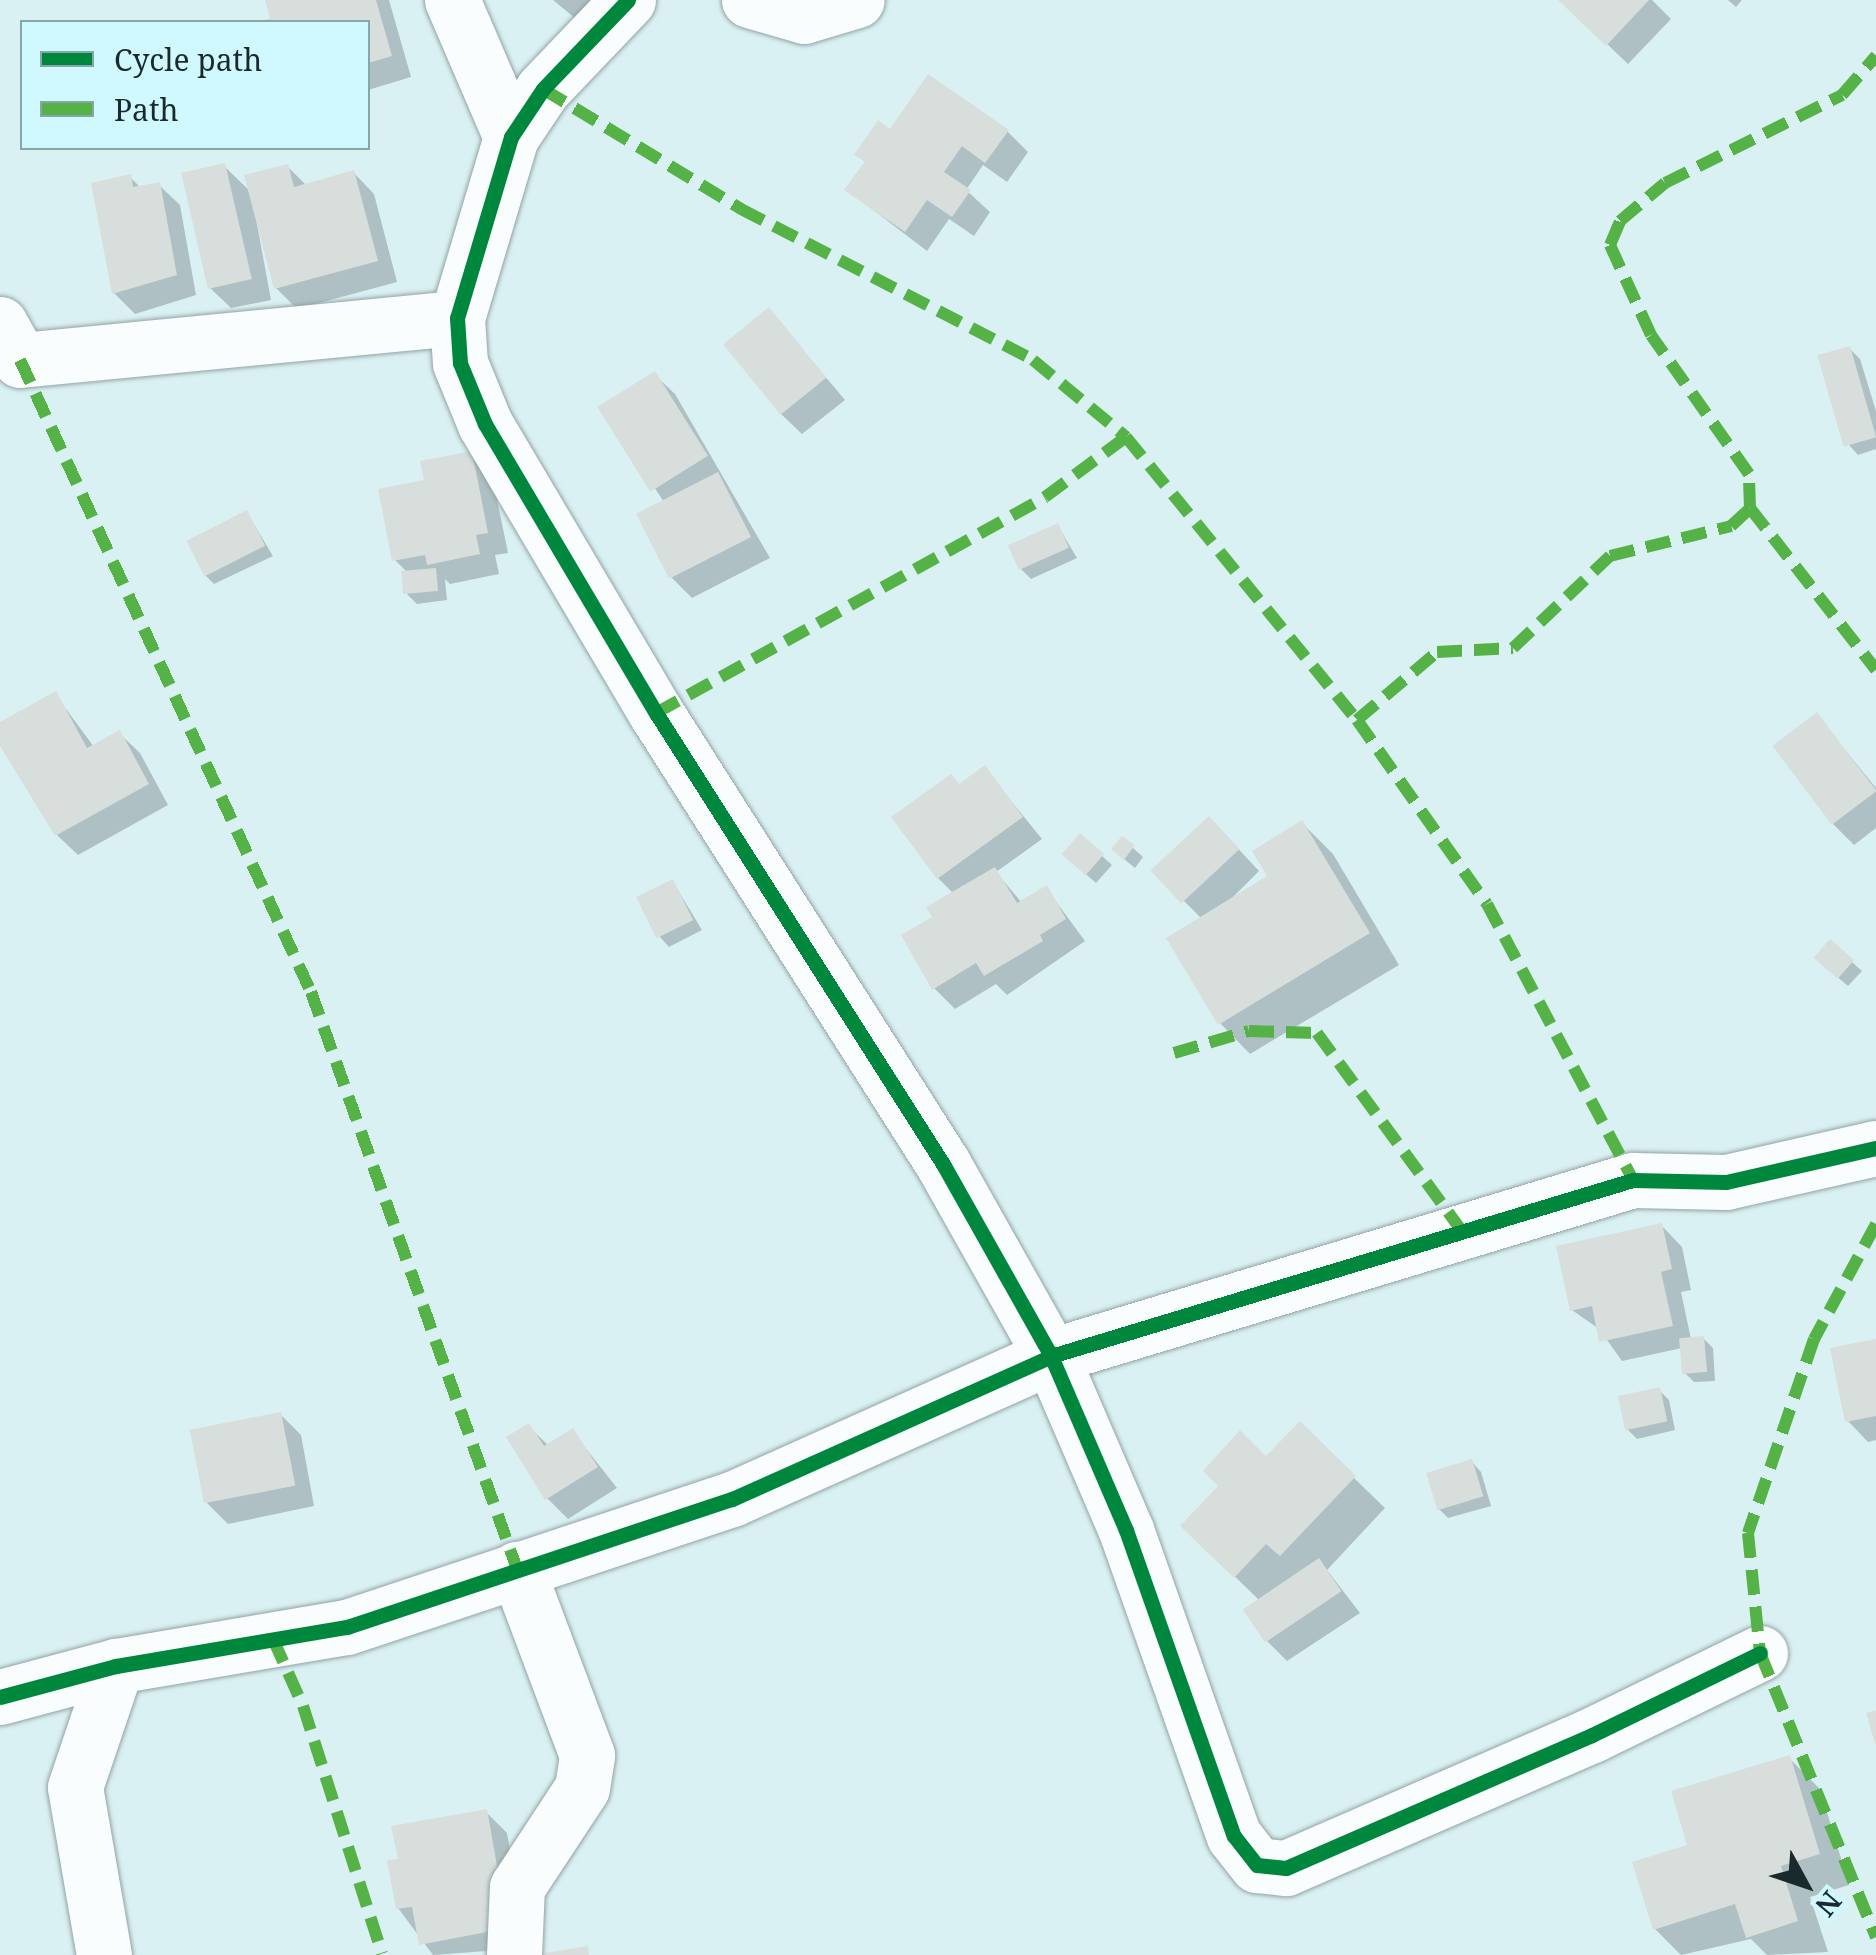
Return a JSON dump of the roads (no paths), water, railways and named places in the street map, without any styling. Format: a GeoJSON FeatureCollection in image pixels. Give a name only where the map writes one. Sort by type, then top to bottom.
{"type":"FeatureCollection","features":[{"type":"Feature","properties":{"kind":"street"},"geometry":{"type":"LineString","coordinates":[[452,0],[511,137]]}},
{"type":"Feature","properties":{"kind":"street"},"geometry":{"type":"LineString","coordinates":[[628,0],[543,89],[511,137],[457,318],[460,363],[485,424],[656,713],[943,1164],[1050,1356],[1126,1530],[1234,1836],[1257,1864],[1286,1868],[1592,1735],[1760,1653]]}},
{"type":"Feature","properties":{"kind":"street"},"geometry":{"type":"LineString","coordinates":[[749,0],[804,16],[857,0]]}},
{"type":"Feature","properties":{"kind":"street"},"geometry":{"type":"LineString","coordinates":[[0,324],[20,360],[457,318]]}},
{"type":"Feature","properties":{"kind":"street"},"geometry":{"type":"LineString","coordinates":[[0,1697],[116,1666],[347,1627],[732,1499],[1050,1356],[1633,1180],[1726,1182],[1876,1148]]}},
{"type":"Feature","properties":{"kind":"street"},"geometry":{"type":"LineString","coordinates":[[514,1955],[516,1887],[582,1788],[587,1755],[517,1569]]}},
{"type":"Feature","properties":{"kind":"street"},"geometry":{"type":"LineString","coordinates":[[104,1955],[75,1787],[116,1666]]}}]}
